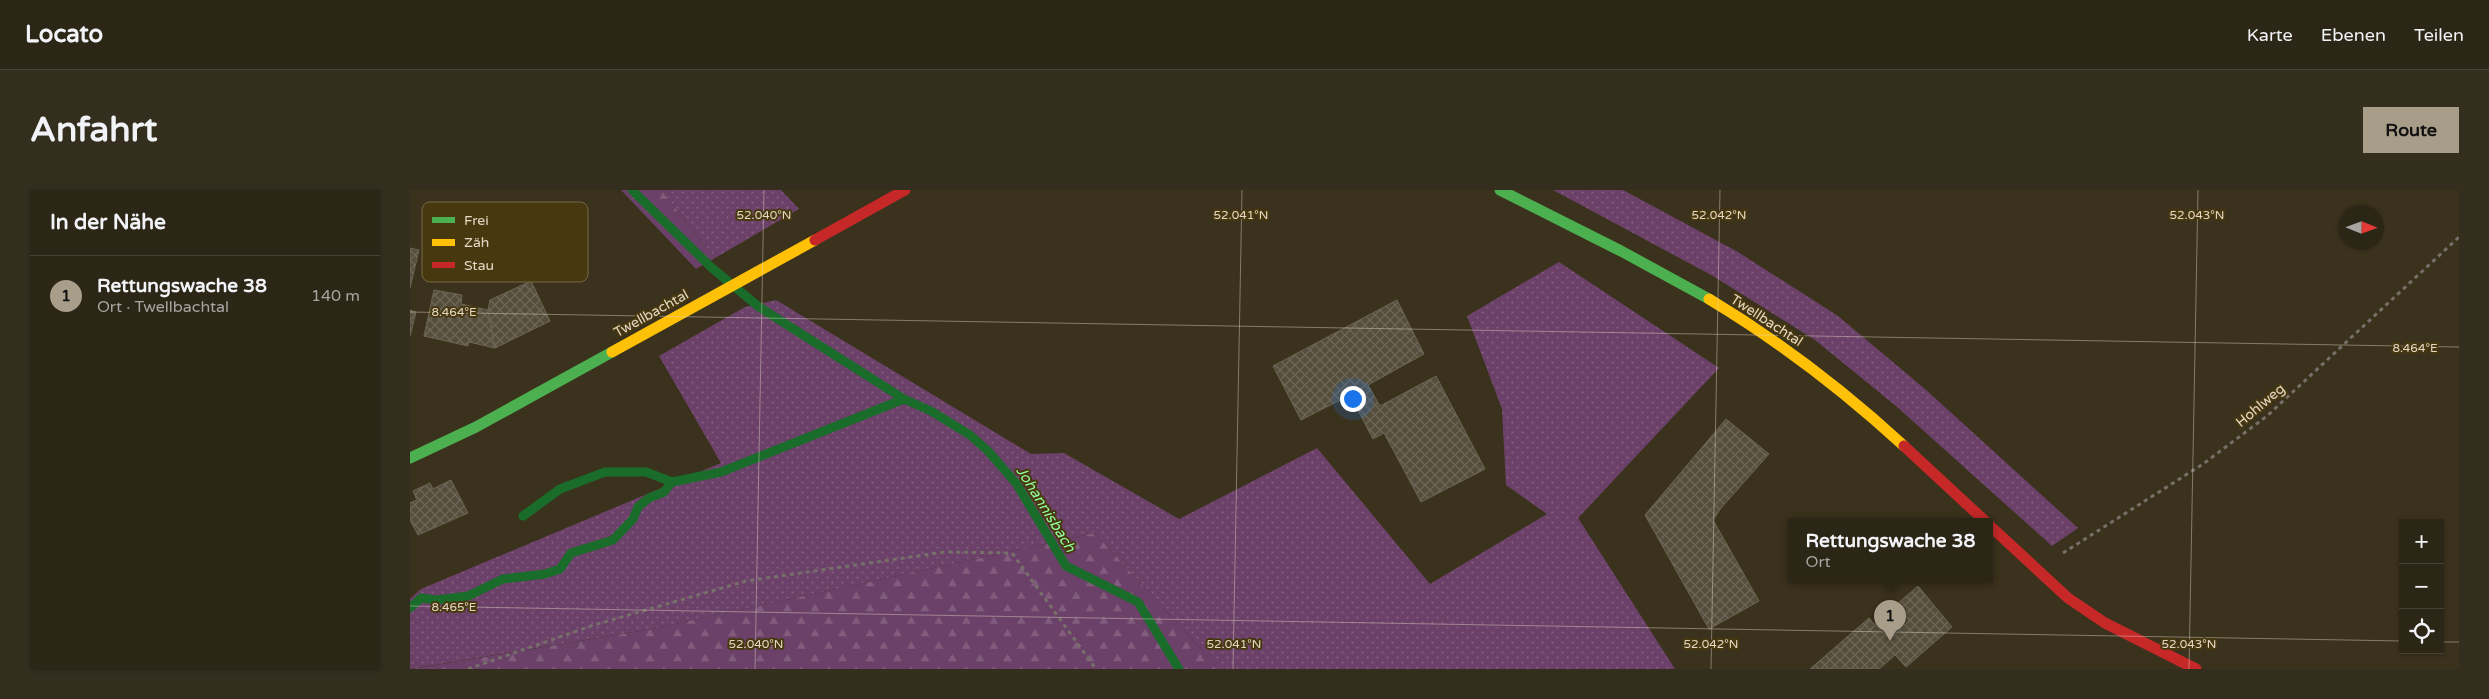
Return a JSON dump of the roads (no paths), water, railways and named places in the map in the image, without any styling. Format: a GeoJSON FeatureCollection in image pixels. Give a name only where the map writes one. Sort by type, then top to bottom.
{"type":"FeatureCollection","features":[{"type":"Feature","properties":{"kind":"street","name":"Twellbachtal"},"geometry":{"type":"LineString","coordinates":[[410,458],[476,427],[905,190]]}},
{"type":"Feature","properties":{"kind":"street","name":"Twellbachtal"},"geometry":{"type":"LineString","coordinates":[[1500,190],[1650,267],[1741,320],[1812,367],[1870,415],[1982,518]]}},
{"type":"Feature","properties":{"kind":"street"},"geometry":{"type":"LineString","coordinates":[[1993,529],[2068,598],[2105,623],[2196,669]]}},
{"type":"Feature","properties":{"kind":"waterway"},"geometry":{"type":"LineString","coordinates":[[632,190],[712,268],[759,307],[904,399]]}},
{"type":"Feature","properties":{"kind":"waterway","name":"Johannisbach"},"geometry":{"type":"LineString","coordinates":[[523,516],[560,489],[605,472],[646,472],[672,482],[721,472],[904,399],[931,411],[970,435],[988,451],[1016,483],[1066,566],[1138,602],[1179,669]]}},
{"type":"Feature","properties":{"kind":"waterway","name":"Johannisbach"},"geometry":{"type":"LineString","coordinates":[[410,608],[421,598],[437,600],[468,596],[503,579],[545,574],[560,569],[571,553],[613,540],[633,519],[638,507],[649,498],[664,492],[672,482]]}},
{"type":"Feature","properties":{"kind":"place","name":"Rettungswache 38"},"geometry":{"type":"Point","coordinates":[1890,641]}}]}
